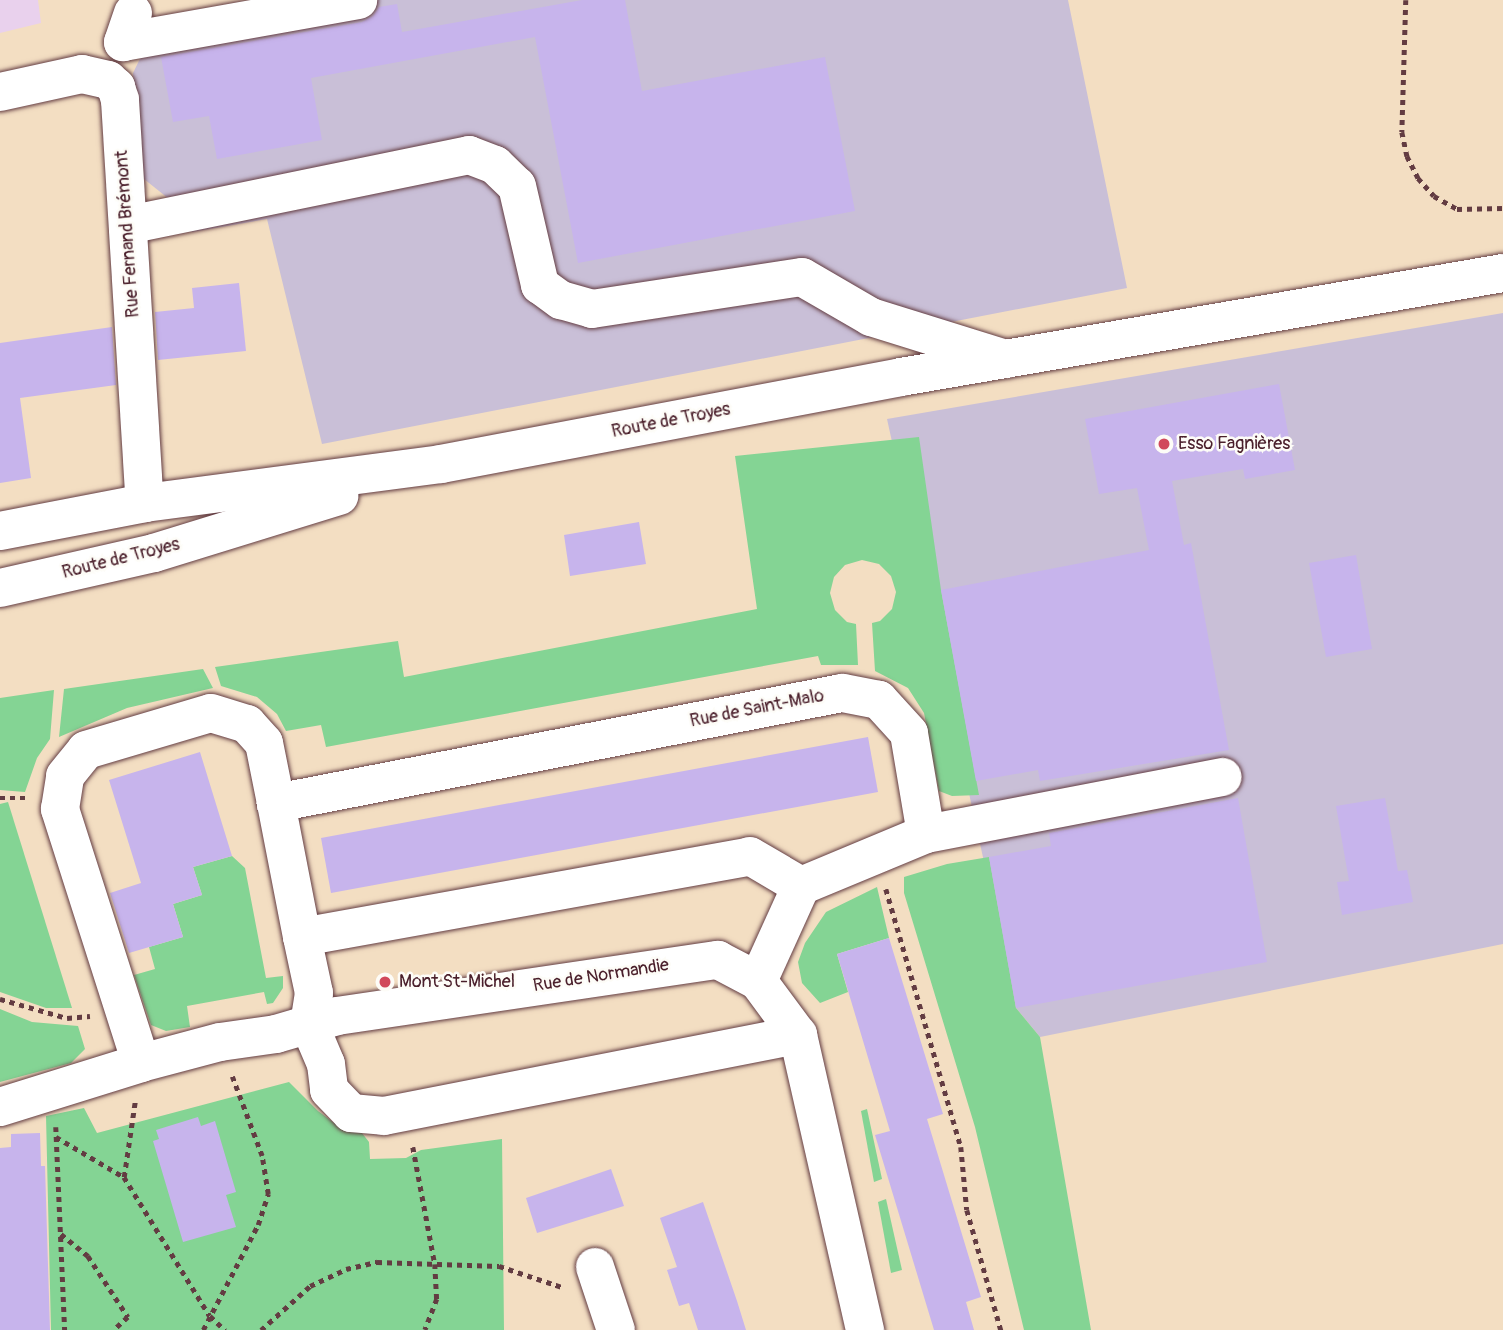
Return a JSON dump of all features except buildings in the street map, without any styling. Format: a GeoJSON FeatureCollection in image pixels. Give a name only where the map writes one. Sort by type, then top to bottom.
{"type":"FeatureCollection","features":[{"type":"Feature","properties":{"kind":"street"},"geometry":{"type":"LineString","coordinates":[[0,92],[82,74],[108,80],[128,27],[358,0]]}},
{"type":"Feature","properties":{"kind":"street","name":"Rue Fernand Brémont"},"geometry":{"type":"LineString","coordinates":[[108,80],[116,87],[120,100],[145,503]]}},
{"type":"Feature","properties":{"kind":"street"},"geometry":{"type":"LineString","coordinates":[[128,225],[469,155],[495,165],[517,186],[540,285],[561,300],[592,309],[802,277],[871,317],[1006,359]]}},
{"type":"Feature","properties":{"kind":"street","name":"Route de Troyes"},"geometry":{"type":"LineString","coordinates":[[0,531],[145,503],[441,464],[901,377],[1503,273]]}},
{"type":"Feature","properties":{"kind":"street","name":"Route de Troyes"},"geometry":{"type":"LineString","coordinates":[[0,588],[154,553],[441,464]]}},
{"type":"Feature","properties":{"kind":"street","name":"Rue de Saint-Malo"},"geometry":{"type":"LineString","coordinates":[[276,803],[842,693],[879,700],[909,733],[926,834]]}},
{"type":"Feature","properties":{"kind":"street"},"geometry":{"type":"LineString","coordinates":[[141,1063],[60,809],[65,776],[86,750],[211,713],[247,724],[264,743],[314,993],[309,1024],[326,1064],[329,1090],[351,1113],[384,1116],[407,1112],[798,1035]]}},
{"type":"Feature","properties":{"kind":"street"},"geometry":{"type":"LineString","coordinates":[[758,982],[801,886],[926,834],[1223,777]]}},
{"type":"Feature","properties":{"kind":"street"},"geometry":{"type":"LineString","coordinates":[[302,937],[750,856],[801,886]]}},
{"type":"Feature","properties":{"kind":"street","name":"Rue de Normandie"},"geometry":{"type":"LineString","coordinates":[[0,1107],[141,1063],[220,1042],[276,1034],[348,1014],[718,960],[758,982],[798,1035],[865,1330]]}},
{"type":"Feature","properties":{"kind":"path"},"geometry":{"type":"LineString","coordinates":[[1406,0],[1402,132],[1407,156],[1418,178],[1434,196],[1457,209],[1503,208]]}},
{"type":"Feature","properties":{"kind":"path"},"geometry":{"type":"LineString","coordinates":[[876,855],[961,1147],[967,1210],[1000,1330]]}},
{"type":"Feature","properties":{"kind":"path"},"geometry":{"type":"LineString","coordinates":[[0,999],[21,1008],[67,1018],[126,1014]]}},
{"type":"Feature","properties":{"kind":"path"},"geometry":{"type":"LineString","coordinates":[[203,1330],[258,1225],[268,1194],[262,1156],[220,1042]]}},
{"type":"Feature","properties":{"kind":"path"},"geometry":{"type":"LineString","coordinates":[[124,1177],[141,1063]]}},
{"type":"Feature","properties":{"kind":"path"},"geometry":{"type":"LineString","coordinates":[[54,1091],[65,1330]]}},
{"type":"Feature","properties":{"kind":"path"},"geometry":{"type":"LineString","coordinates":[[407,1112],[435,1264],[437,1299],[425,1330]]}},
{"type":"Feature","properties":{"kind":"path"},"geometry":{"type":"LineString","coordinates":[[56,1137],[124,1177],[210,1316],[225,1330]]}},
{"type":"Feature","properties":{"kind":"path"},"geometry":{"type":"LineString","coordinates":[[61,1233],[88,1256],[128,1317],[114,1330]]}},
{"type":"Feature","properties":{"kind":"path"},"geometry":{"type":"LineString","coordinates":[[261,1330],[310,1286],[346,1269],[377,1262],[499,1266],[606,1299]]}},
{"type":"Feature","properties":{"kind":"shaded area"},"geometry":{"type":"Polygon","coordinates":[[[0,0],[38,0],[41,23],[0,33],[0,0]]]}},
{"type":"Feature","properties":{"kind":"shaded area"},"geometry":{"type":"Polygon","coordinates":[[[265,0],[1068,0],[1127,288],[322,444],[267,219],[192,232],[174,203],[139,175],[133,73],[159,20],[265,0]]]}},
{"type":"Feature","properties":{"kind":"shaded area"},"geometry":{"type":"Polygon","coordinates":[[[1503,313],[1503,944],[1040,1037],[1016,1008],[887,419],[1503,313]]]}},
{"type":"Feature","properties":{"kind":"green space"},"geometry":{"type":"Polygon","coordinates":[[[919,437],[941,590],[979,795],[952,796],[939,791],[924,713],[908,688],[875,671],[872,623],[880,621],[892,609],[896,592],[891,576],[879,564],[862,560],[845,565],[834,577],[830,593],[835,610],[847,622],[856,624],[858,665],[821,665],[818,656],[326,747],[321,725],[286,731],[277,714],[257,697],[221,686],[215,667],[398,641],[404,677],[757,609],[735,456],[919,437]]]}},
{"type":"Feature","properties":{"kind":"green space"},"geometry":{"type":"Polygon","coordinates":[[[203,669],[213,688],[127,708],[59,737],[64,689],[203,669]]]}},
{"type":"Feature","properties":{"kind":"green space"},"geometry":{"type":"Polygon","coordinates":[[[54,690],[50,739],[37,758],[25,792],[0,790],[0,698],[54,690]]]}},
{"type":"Feature","properties":{"kind":"green space"},"geometry":{"type":"Polygon","coordinates":[[[8,802],[72,1008],[46,1008],[0,992],[0,804],[8,802]]]}},
{"type":"Feature","properties":{"kind":"green space"},"geometry":{"type":"Polygon","coordinates":[[[232,856],[245,868],[266,978],[283,976],[283,988],[273,1003],[267,1004],[264,992],[187,1006],[190,1027],[166,1031],[151,1025],[134,975],[155,969],[149,947],[183,937],[173,904],[202,895],[193,867],[232,856]]]}},
{"type":"Feature","properties":{"kind":"green space"},"geometry":{"type":"Polygon","coordinates":[[[989,857],[1016,1008],[1040,1037],[1091,1330],[1024,1330],[975,1127],[904,893],[904,877],[947,864],[989,857]]]}},
{"type":"Feature","properties":{"kind":"green space"},"geometry":{"type":"Polygon","coordinates":[[[877,887],[889,938],[837,954],[848,992],[820,1003],[802,983],[798,962],[805,943],[826,912],[877,887]]]}},
{"type":"Feature","properties":{"kind":"green space"},"geometry":{"type":"Polygon","coordinates":[[[0,1009],[32,1022],[78,1026],[85,1049],[71,1063],[0,1082],[0,1009]]]}},
{"type":"Feature","properties":{"kind":"green space"},"geometry":{"type":"Polygon","coordinates":[[[289,1082],[318,1111],[341,1128],[362,1133],[369,1142],[370,1159],[406,1158],[421,1150],[502,1139],[504,1330],[51,1330],[46,1116],[84,1108],[97,1133],[289,1082]]]}},
{"type":"Feature","properties":{"kind":"green space"},"geometry":{"type":"Polygon","coordinates":[[[867,1109],[882,1179],[874,1182],[861,1111],[867,1109]]]}},
{"type":"Feature","properties":{"kind":"green space"},"geometry":{"type":"Polygon","coordinates":[[[886,1199],[902,1270],[891,1273],[878,1202],[886,1199]]]}},
{"type":"Feature","properties":{"kind":"place","name":"Esso Fagnières"},"geometry":{"type":"Point","coordinates":[1164,444]}},
{"type":"Feature","properties":{"kind":"place","name":"Mont St-Michel"},"geometry":{"type":"Point","coordinates":[385,982]}}]}
